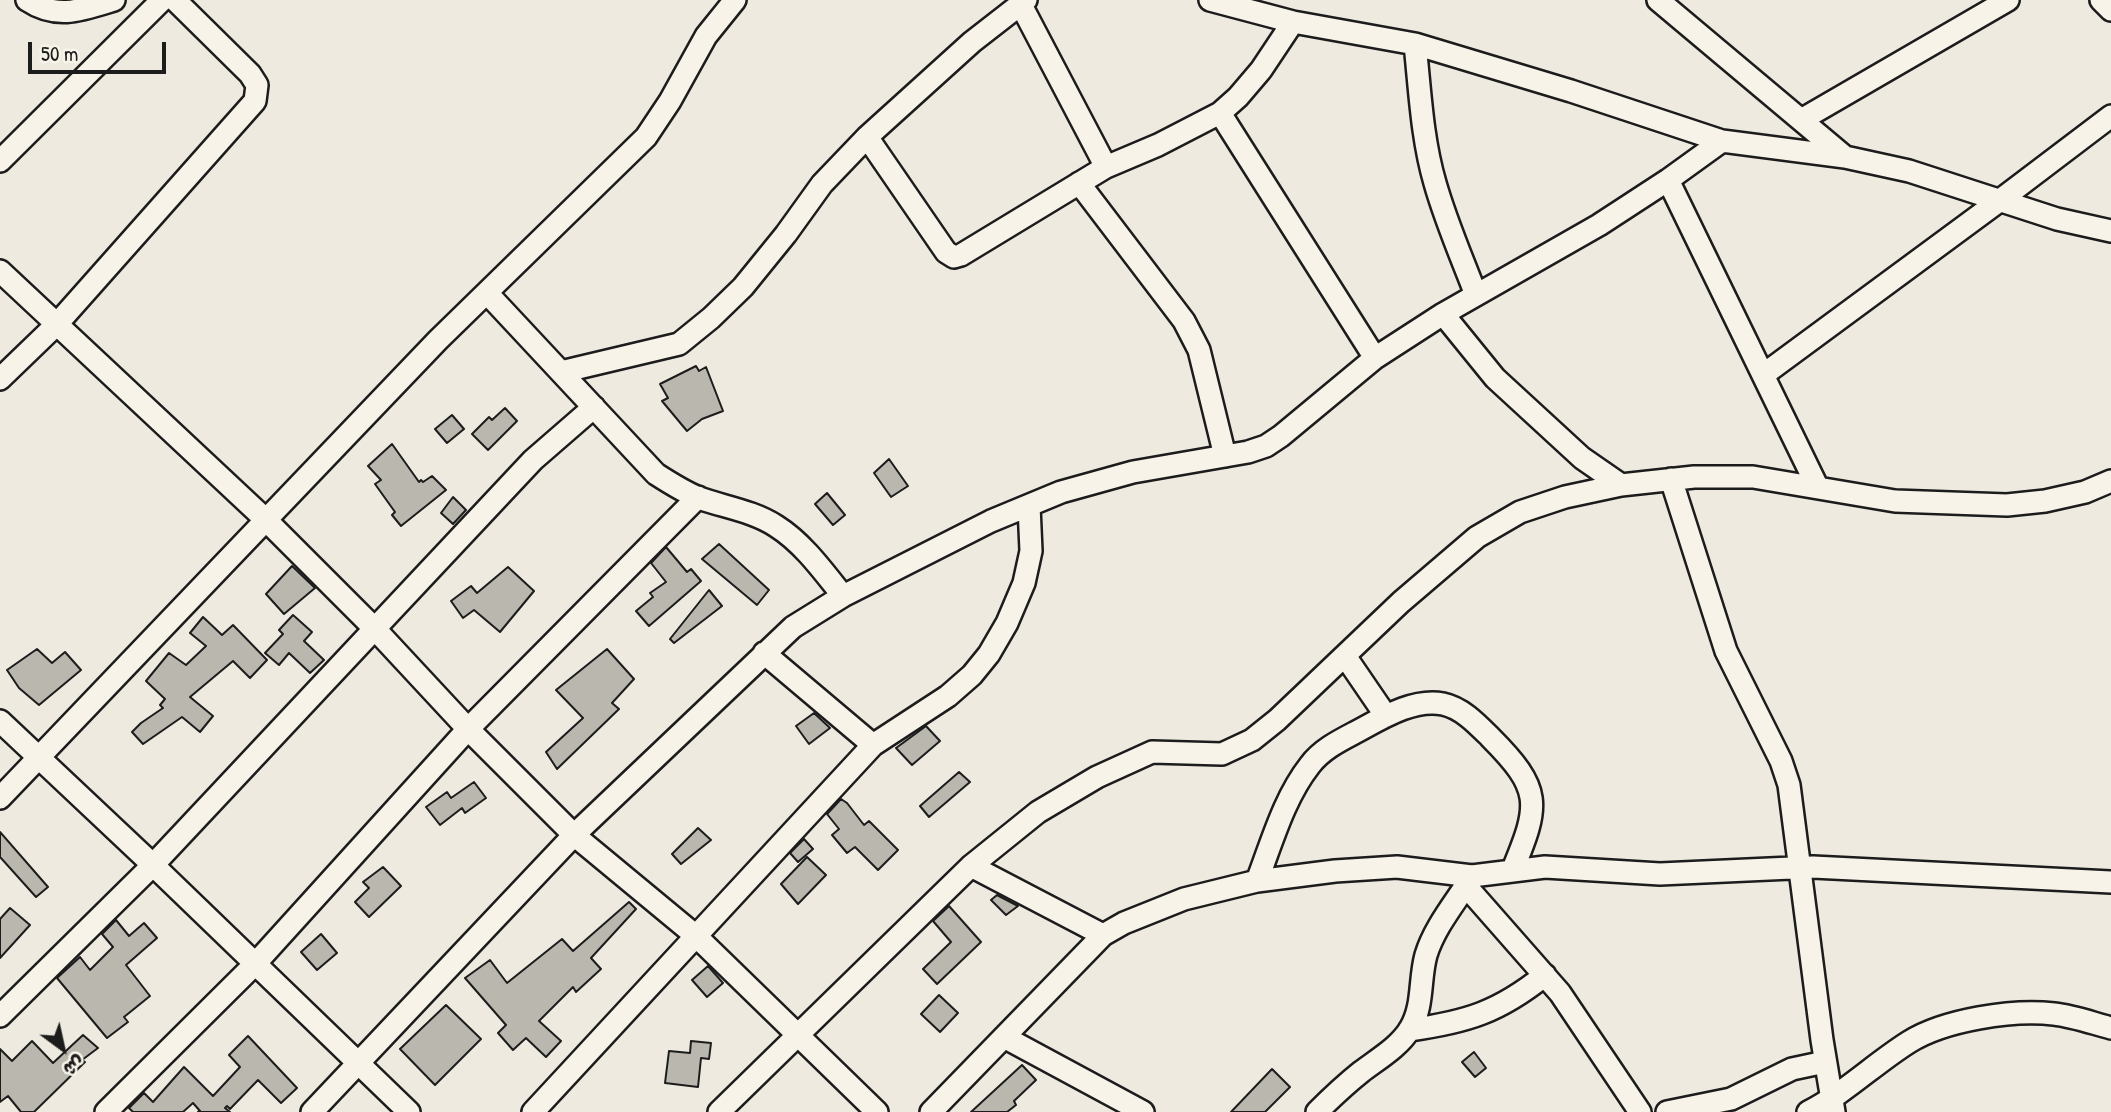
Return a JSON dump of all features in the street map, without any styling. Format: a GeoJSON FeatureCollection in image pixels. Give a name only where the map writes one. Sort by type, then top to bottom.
{"type":"FeatureCollection","features":[{"type":"Feature","properties":{"kind":"street"},"geometry":{"type":"LineString","coordinates":[[27,0],[41,9],[61,12],[114,0]]}},
{"type":"Feature","properties":{"kind":"street"},"geometry":{"type":"LineString","coordinates":[[0,161],[162,0]]}},
{"type":"Feature","properties":{"kind":"street"},"geometry":{"type":"LineString","coordinates":[[0,379],[57,324],[255,101],[257,85],[250,74],[175,0]]}},
{"type":"Feature","properties":{"kind":"street"},"geometry":{"type":"LineString","coordinates":[[0,798],[438,340],[646,137],[670,101],[706,36],[735,0]]}},
{"type":"Feature","properties":{"kind":"street"},"geometry":{"type":"LineString","coordinates":[[1210,0],[1293,22],[1415,44],[1571,91],[1722,141],[1845,157],[1909,171],[2057,219],[2111,231]]}},
{"type":"Feature","properties":{"kind":"street"},"geometry":{"type":"LineString","coordinates":[[1658,0],[1845,157]]}},
{"type":"Feature","properties":{"kind":"street"},"geometry":{"type":"LineString","coordinates":[[1801,120],[2008,0]]}},
{"type":"Feature","properties":{"kind":"street"},"geometry":{"type":"LineString","coordinates":[[2101,0],[2111,10]]}},
{"type":"Feature","properties":{"kind":"street"},"geometry":{"type":"LineString","coordinates":[[561,372],[679,344],[711,318],[743,286],[786,234],[822,184],[867,137],[972,42],[1023,2],[1106,167]]}},
{"type":"Feature","properties":{"kind":"street"},"geometry":{"type":"LineString","coordinates":[[867,137],[946,253],[954,257],[1106,167],[1158,145],[1220,113],[1261,70],[1293,22]]}},
{"type":"Feature","properties":{"kind":"street"},"geometry":{"type":"LineString","coordinates":[[1415,44],[1423,120],[1434,181],[1476,295]]}},
{"type":"Feature","properties":{"kind":"street"},"geometry":{"type":"LineString","coordinates":[[1220,113],[1375,358]]}},
{"type":"Feature","properties":{"kind":"street"},"geometry":{"type":"LineString","coordinates":[[1763,375],[2111,116]]}},
{"type":"Feature","properties":{"kind":"street"},"geometry":{"type":"LineString","coordinates":[[312,1112],[574,835],[793,626],[843,596],[991,521],[1061,492],[1133,472],[1248,452],[1273,441],[1301,421],[1375,358],[1443,313],[1577,238],[1668,180],[1722,141]]}},
{"type":"Feature","properties":{"kind":"street"},"geometry":{"type":"LineString","coordinates":[[1668,180],[1817,486]]}},
{"type":"Feature","properties":{"kind":"street"},"geometry":{"type":"LineString","coordinates":[[1079,183],[1184,321],[1199,350],[1225,456]]}},
{"type":"Feature","properties":{"kind":"street"},"geometry":{"type":"LineString","coordinates":[[0,271],[265,519],[574,835],[696,936],[877,1112]]}},
{"type":"Feature","properties":{"kind":"street"},"geometry":{"type":"LineString","coordinates":[[487,293],[656,474],[698,497],[738,509],[775,525],[807,552],[843,596]]}},
{"type":"Feature","properties":{"kind":"street"},"geometry":{"type":"LineString","coordinates":[[1443,313],[1495,378],[1582,458],[1621,485]]}},
{"type":"Feature","properties":{"kind":"street"},"geometry":{"type":"LineString","coordinates":[[0,1016],[153,865],[533,460],[594,407]]}},
{"type":"Feature","properties":{"kind":"street"},"geometry":{"type":"LineString","coordinates":[[719,1112],[971,866],[1038,812],[1097,776],[1152,752],[1222,754],[1252,740],[1278,720],[1439,568],[1477,537],[1520,512],[1565,497],[1621,485],[1671,480],[1753,477],[1895,501],[2007,505],[2045,501],[2085,492],[2111,481]]}},
{"type":"Feature","properties":{"kind":"street"},"geometry":{"type":"LineString","coordinates":[[1671,480],[1726,651],[1781,761],[1788,785],[1833,1106]]}},
{"type":"Feature","properties":{"kind":"street"},"geometry":{"type":"LineString","coordinates":[[106,1112],[255,964],[468,729],[698,497]]}},
{"type":"Feature","properties":{"kind":"street"},"geometry":{"type":"LineString","coordinates":[[533,1112],[873,745],[948,696],[989,654],[1007,623],[1024,583],[1031,551],[1029,506]]}},
{"type":"Feature","properties":{"kind":"street"},"geometry":{"type":"LineString","coordinates":[[764,653],[873,745]]}},
{"type":"Feature","properties":{"kind":"street"},"geometry":{"type":"LineString","coordinates":[[1345,656],[1386,716]]}},
{"type":"Feature","properties":{"kind":"street"},"geometry":{"type":"LineString","coordinates":[[1257,881],[1294,789],[1311,763],[1329,747],[1386,716],[1418,704],[1443,704],[1469,717],[1516,763],[1528,783],[1533,807],[1530,829],[1513,869]]}},
{"type":"Feature","properties":{"kind":"street"},"geometry":{"type":"LineString","coordinates":[[0,721],[408,1112]]}},
{"type":"Feature","properties":{"kind":"street"},"geometry":{"type":"LineString","coordinates":[[971,866],[1103,935]]}},
{"type":"Feature","properties":{"kind":"street"},"geometry":{"type":"LineString","coordinates":[[931,1112],[1103,935],[1135,918],[1185,898],[1257,881],[1335,871],[1397,867],[1469,881],[1513,869],[1545,867],[1660,874],[1798,867],[2111,882]]}},
{"type":"Feature","properties":{"kind":"street"},"geometry":{"type":"LineString","coordinates":[[1469,881],[1560,993],[1640,1112]]}},
{"type":"Feature","properties":{"kind":"street"},"geometry":{"type":"LineString","coordinates":[[1325,1110],[1409,1030],[1418,1011],[1426,954],[1437,930],[1469,881]]}},
{"type":"Feature","properties":{"kind":"street"},"geometry":{"type":"LineString","coordinates":[[1409,1030],[1467,1020],[1521,994],[1545,975]]}},
{"type":"Feature","properties":{"kind":"street"},"geometry":{"type":"LineString","coordinates":[[1808,1112],[1833,1106],[1874,1065],[1912,1040],[1951,1024],[1997,1015],[2053,1014],[2111,1028]]}},
{"type":"Feature","properties":{"kind":"street"},"geometry":{"type":"LineString","coordinates":[[1004,1037],[1136,1110]]}},
{"type":"Feature","properties":{"kind":"street"},"geometry":{"type":"LineString","coordinates":[[1667,1112],[1731,1099],[1792,1069],[1825,1062]]}},
{"type":"Feature","properties":{"kind":"building"},"geometry":{"type":"Polygon","coordinates":[[[696,366],[699,371],[706,367],[723,411],[702,419],[687,431],[662,401],[668,398],[660,384],[696,366]]]}},
{"type":"Feature","properties":{"kind":"building"},"geometry":{"type":"Polygon","coordinates":[[[505,408],[517,421],[488,450],[472,434],[489,417],[492,420],[505,408]]]}},
{"type":"Feature","properties":{"kind":"building"},"geometry":{"type":"Polygon","coordinates":[[[452,415],[464,429],[447,443],[435,429],[452,415]]]}},
{"type":"Feature","properties":{"kind":"building"},"geometry":{"type":"Polygon","coordinates":[[[392,444],[419,482],[432,476],[446,490],[401,526],[392,515],[395,512],[375,484],[381,480],[368,466],[392,444]]]}},
{"type":"Feature","properties":{"kind":"building"},"geometry":{"type":"Polygon","coordinates":[[[889,459],[908,486],[891,497],[874,473],[889,459]]]}},
{"type":"Feature","properties":{"kind":"building"},"geometry":{"type":"Polygon","coordinates":[[[827,493],[845,515],[833,525],[815,504],[827,493]]]}},
{"type":"Feature","properties":{"kind":"building"},"geometry":{"type":"Polygon","coordinates":[[[453,497],[466,510],[453,524],[441,513],[453,497]]]}},
{"type":"Feature","properties":{"kind":"building"},"geometry":{"type":"Polygon","coordinates":[[[719,544],[769,590],[757,605],[702,559],[719,544]]]}},
{"type":"Feature","properties":{"kind":"building"},"geometry":{"type":"Polygon","coordinates":[[[666,547],[687,572],[691,569],[701,581],[649,626],[636,611],[653,597],[650,593],[666,582],[651,563],[666,547]]]}},
{"type":"Feature","properties":{"kind":"building"},"geometry":{"type":"Polygon","coordinates":[[[292,566],[315,588],[284,614],[266,594],[292,566]]]}},
{"type":"Feature","properties":{"kind":"building"},"geometry":{"type":"Polygon","coordinates":[[[508,567],[534,591],[500,632],[474,610],[463,618],[451,601],[471,586],[477,593],[508,567]]]}},
{"type":"Feature","properties":{"kind":"building"},"geometry":{"type":"Polygon","coordinates":[[[709,590],[722,606],[674,643],[670,639],[709,590]]]}},
{"type":"Feature","properties":{"kind":"building"},"geometry":{"type":"Polygon","coordinates":[[[293,615],[312,632],[304,641],[324,660],[310,673],[289,653],[279,665],[265,653],[283,634],[279,630],[293,615]]]}},
{"type":"Feature","properties":{"kind":"building"},"geometry":{"type":"Polygon","coordinates":[[[203,617],[222,635],[233,625],[267,660],[250,678],[233,661],[190,697],[213,716],[200,732],[182,717],[143,744],[132,732],[163,708],[160,705],[165,699],[146,681],[169,653],[186,665],[206,646],[190,633],[203,617]]]}},
{"type":"Feature","properties":{"kind":"building"},"geometry":{"type":"Polygon","coordinates":[[[37,649],[52,663],[65,652],[81,670],[39,705],[19,688],[7,670],[37,649]]]}},
{"type":"Feature","properties":{"kind":"building"},"geometry":{"type":"Polygon","coordinates":[[[607,649],[634,679],[612,703],[619,709],[557,769],[546,752],[583,718],[556,690],[607,649]]]}},
{"type":"Feature","properties":{"kind":"building"},"geometry":{"type":"Polygon","coordinates":[[[814,713],[830,728],[809,744],[796,726],[814,713]]]}},
{"type":"Feature","properties":{"kind":"building"},"geometry":{"type":"Polygon","coordinates":[[[926,726],[940,741],[912,765],[896,748],[926,726]]]}},
{"type":"Feature","properties":{"kind":"building"},"geometry":{"type":"Polygon","coordinates":[[[959,772],[970,782],[929,817],[920,806],[959,772]]]}},
{"type":"Feature","properties":{"kind":"building"},"geometry":{"type":"Polygon","coordinates":[[[474,782],[486,798],[465,813],[462,808],[440,825],[426,807],[447,792],[451,798],[474,782]]]}},
{"type":"Feature","properties":{"kind":"building"},"geometry":{"type":"Polygon","coordinates":[[[841,799],[864,825],[869,821],[898,850],[878,870],[855,847],[847,853],[832,835],[839,829],[827,814],[841,799]]]}},
{"type":"Feature","properties":{"kind":"building"},"geometry":{"type":"Polygon","coordinates":[[[698,828],[711,840],[681,864],[672,854],[698,828]]]}},
{"type":"Feature","properties":{"kind":"building"},"geometry":{"type":"Polygon","coordinates":[[[0,832],[48,887],[36,897],[0,857],[0,832]]]}},
{"type":"Feature","properties":{"kind":"building"},"geometry":{"type":"Polygon","coordinates":[[[804,839],[813,849],[798,862],[790,853],[804,839]]]}},
{"type":"Feature","properties":{"kind":"building"},"geometry":{"type":"Polygon","coordinates":[[[807,857],[826,875],[798,904],[781,884],[807,857]]]}},
{"type":"Feature","properties":{"kind":"building"},"geometry":{"type":"Polygon","coordinates":[[[383,867],[401,886],[369,917],[355,902],[369,888],[363,882],[383,867]]]}},
{"type":"Feature","properties":{"kind":"building"},"geometry":{"type":"Polygon","coordinates":[[[997,895],[1018,906],[1006,915],[991,900],[997,895]]]}},
{"type":"Feature","properties":{"kind":"building"},"geometry":{"type":"Polygon","coordinates":[[[629,902],[636,909],[591,958],[601,969],[576,992],[573,987],[539,1021],[561,1041],[546,1057],[526,1038],[513,1050],[498,1033],[506,1025],[465,978],[490,960],[507,983],[562,939],[573,951],[629,902]]]}},
{"type":"Feature","properties":{"kind":"building"},"geometry":{"type":"Polygon","coordinates":[[[949,906],[981,942],[937,984],[923,969],[951,942],[933,921],[949,906]]]}},
{"type":"Feature","properties":{"kind":"building"},"geometry":{"type":"Polygon","coordinates":[[[10,908],[30,925],[0,958],[0,919],[10,908]]]}},
{"type":"Feature","properties":{"kind":"building"},"geometry":{"type":"Polygon","coordinates":[[[116,920],[129,936],[144,923],[157,938],[126,965],[150,996],[124,1017],[128,1022],[107,1038],[57,978],[80,957],[90,970],[113,947],[102,934],[116,920]]]}},
{"type":"Feature","properties":{"kind":"building"},"geometry":{"type":"Polygon","coordinates":[[[321,934],[337,953],[317,970],[301,952],[321,934]]]}},
{"type":"Feature","properties":{"kind":"building"},"geometry":{"type":"Polygon","coordinates":[[[708,966],[723,983],[707,997],[692,980],[708,966]]]}},
{"type":"Feature","properties":{"kind":"building"},"geometry":{"type":"Polygon","coordinates":[[[939,995],[958,1013],[940,1032],[921,1014],[939,995]]]}},
{"type":"Feature","properties":{"kind":"building"},"geometry":{"type":"Polygon","coordinates":[[[446,1005],[481,1039],[435,1085],[400,1049],[446,1005]]]}},
{"type":"Feature","properties":{"kind":"building"},"geometry":{"type":"Polygon","coordinates":[[[83,1035],[98,1048],[82,1060],[85,1062],[34,1112],[21,1112],[8,1096],[0,1102],[0,1049],[12,1061],[32,1041],[53,1063],[83,1035]]]}},
{"type":"Feature","properties":{"kind":"building"},"geometry":{"type":"Polygon","coordinates":[[[248,1036],[297,1088],[281,1103],[258,1080],[230,1109],[227,1106],[225,1108],[230,1112],[198,1112],[200,1111],[193,1103],[183,1112],[133,1112],[129,1108],[144,1093],[153,1102],[184,1067],[213,1096],[240,1067],[229,1055],[248,1036]]]}},
{"type":"Feature","properties":{"kind":"building"},"geometry":{"type":"Polygon","coordinates":[[[691,1041],[711,1043],[709,1059],[701,1058],[698,1087],[665,1083],[669,1051],[690,1053],[691,1041]]]}},
{"type":"Feature","properties":{"kind":"building"},"geometry":{"type":"Polygon","coordinates":[[[1474,1052],[1486,1068],[1475,1077],[1462,1062],[1474,1052]]]}},
{"type":"Feature","properties":{"kind":"building"},"geometry":{"type":"Polygon","coordinates":[[[1022,1065],[1036,1080],[1014,1101],[1016,1105],[1007,1112],[971,1112],[1022,1065]]]}},
{"type":"Feature","properties":{"kind":"building"},"geometry":{"type":"Polygon","coordinates":[[[1272,1069],[1290,1087],[1265,1112],[1231,1112],[1272,1069]]]}}]}
